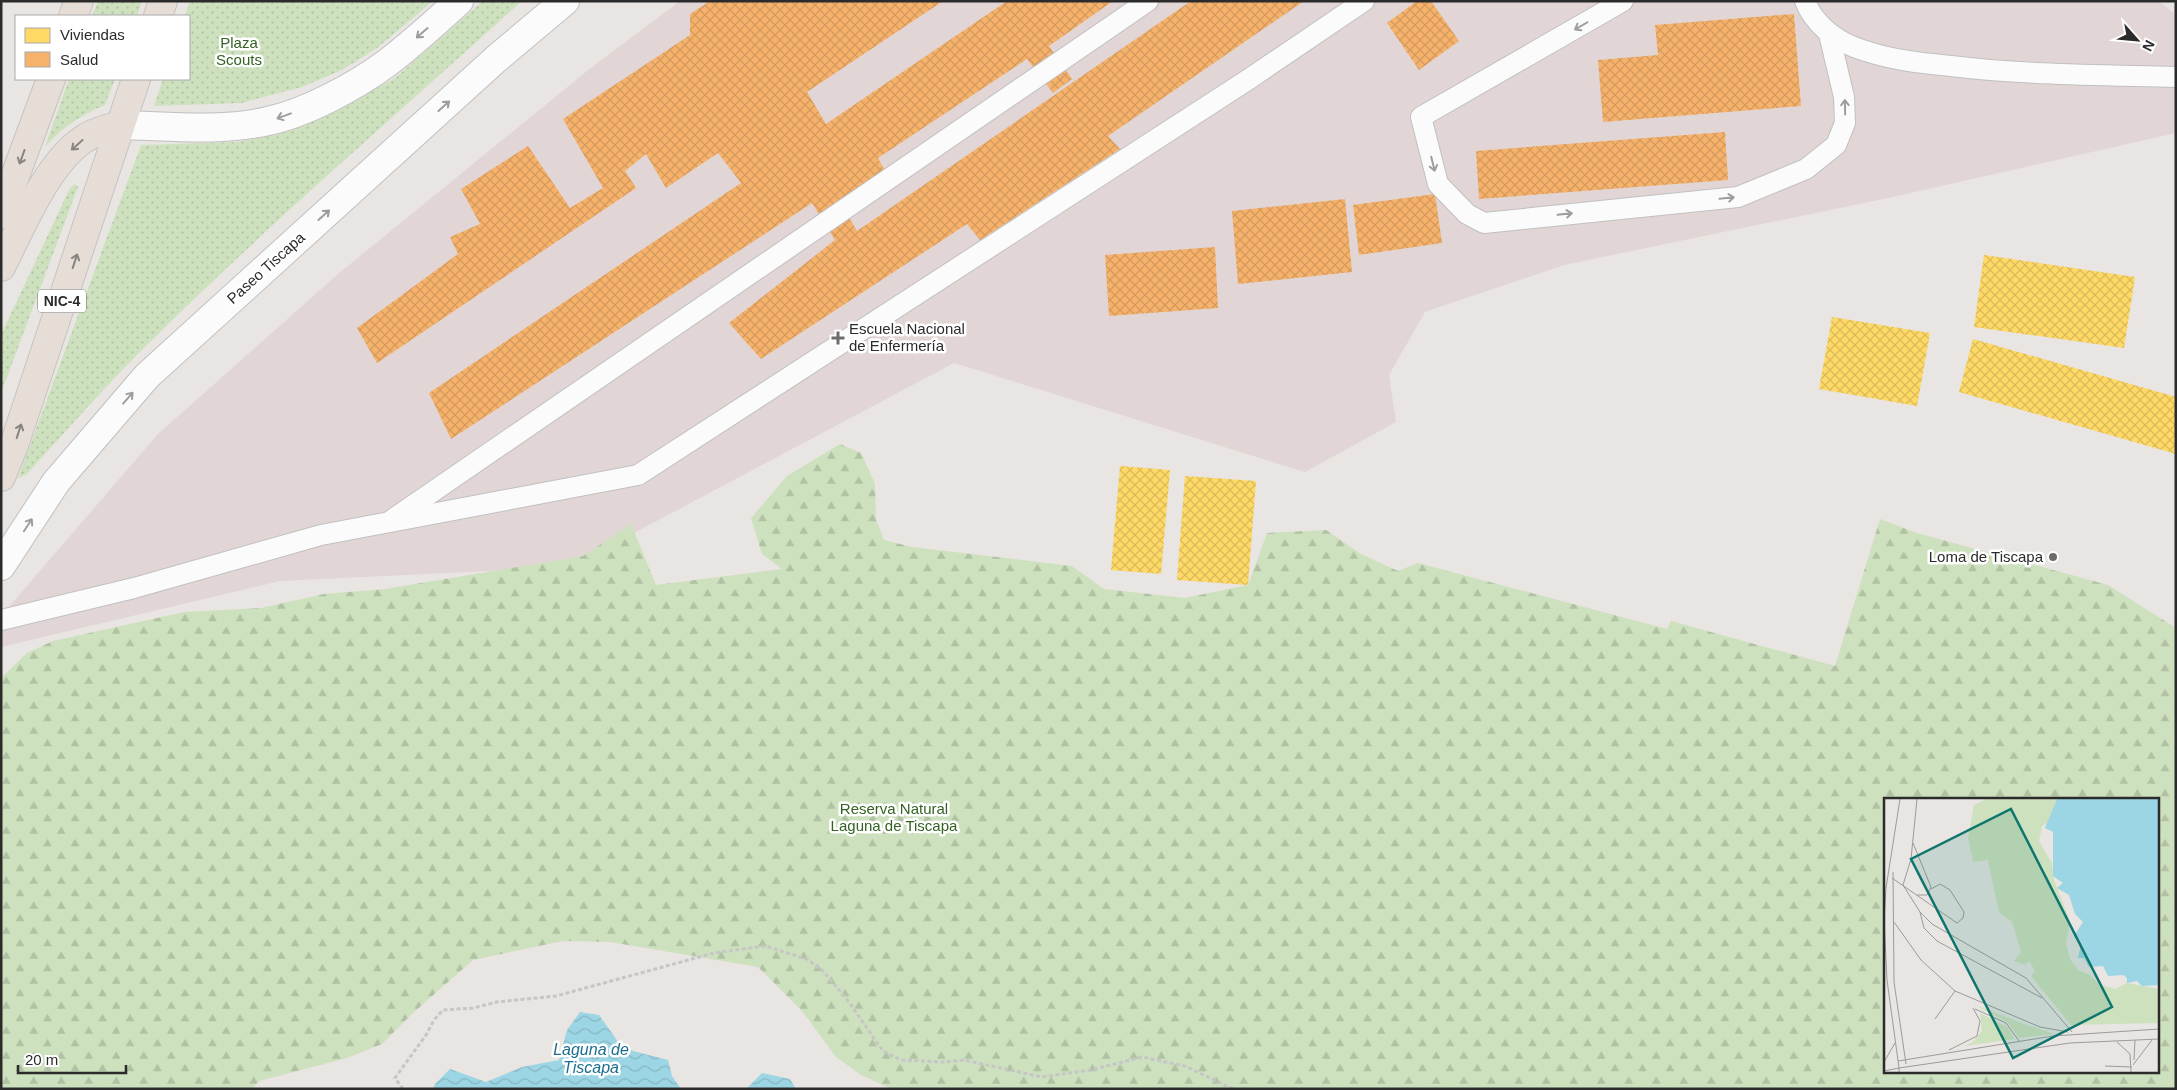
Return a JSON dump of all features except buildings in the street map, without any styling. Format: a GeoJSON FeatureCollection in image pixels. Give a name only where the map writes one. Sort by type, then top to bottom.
{"type":"FeatureCollection","features":[{"type":"Feature","properties":{"kind":"highway"},"geometry":{"type":"LineString","coordinates":[[73,15],[79,1]]}},
{"type":"Feature","properties":{"kind":"highway"},"geometry":{"type":"LineString","coordinates":[[158,15],[163,1]]}},
{"type":"Feature","properties":{"kind":"highway"},"geometry":{"type":"LineString","coordinates":[[1,214],[51,80]]}},
{"type":"Feature","properties":{"kind":"highway","name":"NIC-4"},"geometry":{"type":"LineString","coordinates":[[1,477],[14,445],[136,80]]}},
{"type":"Feature","properties":{"kind":"highway"},"geometry":{"type":"LineString","coordinates":[[1,268],[47,180],[70,151],[83,139],[95,132],[120,125]]}},
{"type":"Feature","properties":{"kind":"street"},"geometry":{"type":"LineString","coordinates":[[120,125],[186,129],[234,126],[269,121],[302,109],[333,95],[387,63],[460,1]]}},
{"type":"Feature","properties":{"kind":"street","name":"Paseo Tiscapa"},"geometry":{"type":"LineString","coordinates":[[1,566],[56,482],[147,376],[496,59],[565,1]]}},
{"type":"Feature","properties":{"kind":"lane"},"geometry":{"type":"LineString","coordinates":[[386,523],[1148,1]]}},
{"type":"Feature","properties":{"kind":"lane"},"geometry":{"type":"LineString","coordinates":[[1,620],[134,588],[321,534],[638,474],[1249,79],[1364,1]]}},
{"type":"Feature","properties":{"kind":"lane"},"geometry":{"type":"LineString","coordinates":[[1623,1],[1421,117],[1438,184],[1467,214],[1484,223],[1738,196],[1806,169],[1836,145],[1845,123],[1844,97],[1829,34]]}},
{"type":"Feature","properties":{"kind":"lane"},"geometry":{"type":"LineString","coordinates":[[1805,1],[1809,10],[1829,34],[1853,47],[1904,61],[2004,73],[2176,77]]}},
{"type":"Feature","properties":{"kind":"path"},"geometry":{"type":"LineString","coordinates":[[403,1089],[395,1078],[434,1020],[443,1010],[473,1008],[497,1002],[556,996],[714,953],[765,946],[807,959],[823,971],[846,998],[883,1051],[901,1060],[943,1062],[964,1060],[1042,1076],[1092,1070],[1142,1057],[1185,1066],[1233,1089]]}},
{"type":"Feature","properties":{"kind":"shaded area","name":"Escuela Nacional de Enfermería"},"geometry":{"type":"Polygon","coordinates":[[[680,1],[2159,1],[2176,15],[2176,133],[1893,197],[1564,265],[1425,312],[1389,375],[1396,422],[1305,472],[954,363],[570,567],[280,581],[1,647],[1,616],[158,434],[338,274],[592,67],[680,1]]]}},
{"type":"Feature","properties":{"kind":"green space"},"geometry":{"type":"Polygon","coordinates":[[[98,1],[142,1],[137,15],[92,15],[98,1]]]}},
{"type":"Feature","properties":{"kind":"green space","name":"Plaza Scouts"},"geometry":{"type":"Polygon","coordinates":[[[190,1],[433,1],[377,48],[342,70],[302,87],[241,103],[154,106],[163,80],[190,80],[190,15],[185,15],[190,1]]]}},
{"type":"Feature","properties":{"kind":"green space"},"geometry":{"type":"Polygon","coordinates":[[[483,1],[522,1],[233,262],[125,367],[27,474],[18,478],[141,145],[236,142],[275,135],[338,110],[395,78],[483,1]]]}},
{"type":"Feature","properties":{"kind":"green space"},"geometry":{"type":"Polygon","coordinates":[[[69,80],[115,80],[105,105],[72,122],[45,147],[69,80]]]}},
{"type":"Feature","properties":{"kind":"green space"},"geometry":{"type":"Polygon","coordinates":[[[75,184],[78,187],[1,393],[1,335],[70,188],[75,184]]]}},
{"type":"Feature","properties":{"kind":"green space","name":"Reserva Natural Laguna de Tiscapa"},"geometry":{"type":"Polygon","coordinates":[[[840,444],[861,453],[875,484],[876,520],[884,540],[912,547],[1072,566],[1104,589],[1185,598],[1248,585],[1267,533],[1326,530],[1361,554],[1398,571],[1418,563],[1667,629],[1671,621],[1835,666],[1880,519],[1917,533],[2108,585],[2176,628],[2176,1089],[892,1089],[861,1075],[836,1057],[802,1011],[758,967],[610,942],[563,941],[473,960],[413,1013],[382,1044],[347,1058],[259,1081],[252,1089],[1,1089],[1,678],[27,653],[53,641],[184,612],[261,608],[324,594],[385,589],[583,556],[631,524],[656,585],[782,569],[762,554],[751,518],[787,476],[840,444]]]}},
{"type":"Feature","properties":{"kind":"water","name":"Laguna de Tiscapa"},"geometry":{"type":"Polygon","coordinates":[[[580,1012],[599,1015],[619,1043],[633,1051],[668,1060],[672,1076],[681,1089],[433,1089],[435,1084],[450,1069],[486,1082],[522,1067],[559,1060],[567,1030],[580,1012]]]}},
{"type":"Feature","properties":{"kind":"water"},"geometry":{"type":"Polygon","coordinates":[[[762,1073],[790,1079],[796,1089],[746,1089],[762,1073]]]}},
{"type":"Feature","properties":{"kind":"place","name":"Escuela Nacional de Enfermería"},"geometry":{"type":"Point","coordinates":[838,338]}},
{"type":"Feature","properties":{"kind":"place","name":"Loma de Tiscapa"},"geometry":{"type":"Point","coordinates":[2053,557]}}]}
